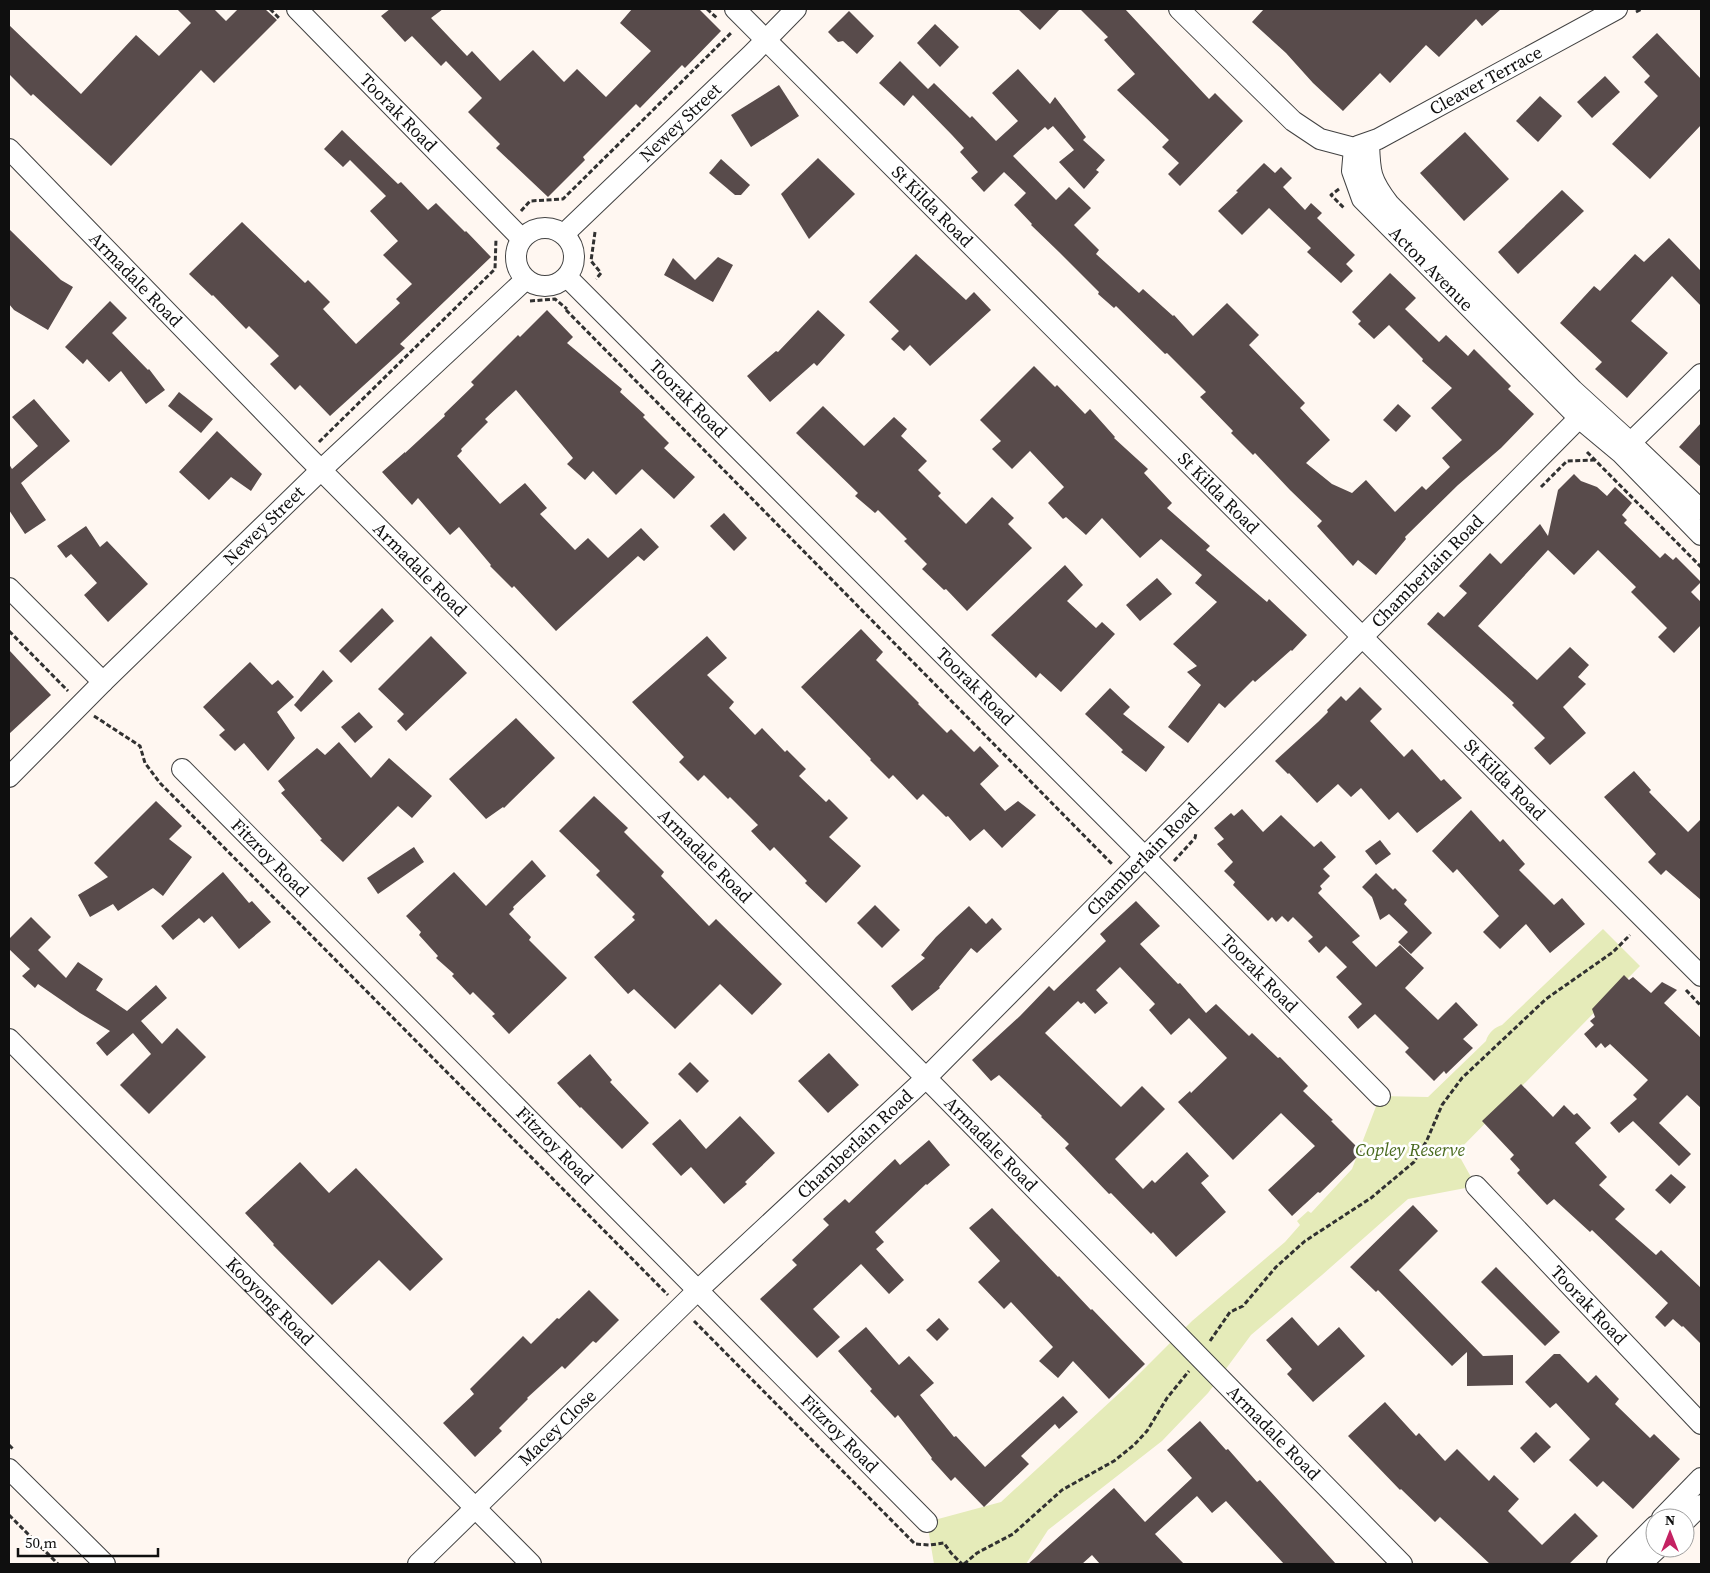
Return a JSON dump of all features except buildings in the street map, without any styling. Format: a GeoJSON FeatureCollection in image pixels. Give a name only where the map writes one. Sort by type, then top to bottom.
{"type":"FeatureCollection","features":[{"type":"Feature","properties":{"kind":"street","name":"Newey Street"},"geometry":{"type":"LineString","coordinates":[[564,234],[796,9]]}},
{"type":"Feature","properties":{"kind":"street"},"geometry":{"type":"LineString","coordinates":[[1179,9],[1293,121],[1320,138],[1361,145]]}},
{"type":"Feature","properties":{"kind":"street","name":"Cleaver Terrace"},"geometry":{"type":"LineString","coordinates":[[1361,145],[1378,140],[1625,11]]}},
{"type":"Feature","properties":{"kind":"street","name":"St Kilda Road"},"geometry":{"type":"LineString","coordinates":[[740,14],[1701,976]]}},
{"type":"Feature","properties":{"kind":"street","name":"Toorak Road"},"geometry":{"type":"LineString","coordinates":[[291,16],[521,238]]}},
{"type":"Feature","properties":{"kind":"street","name":"Acton Avenue"},"geometry":{"type":"LineString","coordinates":[[1361,145],[1352,171],[1362,199],[1573,425],[1626,448],[1701,510]]}},
{"type":"Feature","properties":{"kind":"street","name":"Acton Avenue"},"geometry":{"type":"LineString","coordinates":[[1361,145],[1376,186],[1389,204],[1573,390],[1701,535]]}},
{"type":"Feature","properties":{"kind":"street","name":"Armadale Road"},"geometry":{"type":"LineString","coordinates":[[9,149],[306,455],[926,1078],[1402,1564]]}},
{"type":"Feature","properties":{"kind":"street"},"geometry":{"type":"LineString","coordinates":[[547,228],[564,234],[572,245],[574,262],[567,278],[558,284],[540,287],[525,280],[517,270],[515,254],[521,238],[530,231],[547,228]]}},
{"type":"Feature","properties":{"kind":"street","name":"Toorak Road"},"geometry":{"type":"LineString","coordinates":[[567,278],[1145,857],[1380,1096]]}},
{"type":"Feature","properties":{"kind":"street","name":"Newey Street"},"geometry":{"type":"LineString","coordinates":[[9,777],[82,704],[96,675],[321,470],[525,280]]}},
{"type":"Feature","properties":{"kind":"street"},"geometry":{"type":"LineString","coordinates":[[1626,448],[1701,374]]}},
{"type":"Feature","properties":{"kind":"street","name":"Chamberlain Road"},"geometry":{"type":"LineString","coordinates":[[697,1291],[926,1078],[1573,425]]}},
{"type":"Feature","properties":{"kind":"street"},"geometry":{"type":"LineString","coordinates":[[9,588],[96,675]]}},
{"type":"Feature","properties":{"kind":"street","name":"Fitzroy Road"},"geometry":{"type":"LineString","coordinates":[[182,769],[927,1522]]}},
{"type":"Feature","properties":{"kind":"street","name":"Kooyong Road"},"geometry":{"type":"LineString","coordinates":[[9,1039],[531,1564]]}},
{"type":"Feature","properties":{"kind":"street","name":"Toorak Road"},"geometry":{"type":"LineString","coordinates":[[1476,1186],[1701,1424]]}},
{"type":"Feature","properties":{"kind":"street","name":"Macey Close"},"geometry":{"type":"LineString","coordinates":[[418,1564],[697,1291]]}},
{"type":"Feature","properties":{"kind":"street"},"geometry":{"type":"LineString","coordinates":[[9,1469],[105,1564]]}},
{"type":"Feature","properties":{"kind":"street"},"geometry":{"type":"LineString","coordinates":[[1672,1508],[1701,1478]]}},
{"type":"Feature","properties":{"kind":"street"},"geometry":{"type":"LineString","coordinates":[[1618,1564],[1645,1536]]}},
{"type":"Feature","properties":{"kind":"path"},"geometry":{"type":"LineString","coordinates":[[270,9],[291,16]]}},
{"type":"Feature","properties":{"kind":"path"},"geometry":{"type":"LineString","coordinates":[[1625,11],[1642,9]]}},
{"type":"Feature","properties":{"kind":"path"},"geometry":{"type":"LineString","coordinates":[[306,455],[494,269],[496,235],[530,202],[563,199],[740,14]]}},
{"type":"Feature","properties":{"kind":"path"},"geometry":{"type":"LineString","coordinates":[[1345,209],[1331,195],[1337,190],[1356,183]]}},
{"type":"Feature","properties":{"kind":"path"},"geometry":{"type":"LineString","coordinates":[[566,310],[1125,878]]}},
{"type":"Feature","properties":{"kind":"path"},"geometry":{"type":"LineString","coordinates":[[1573,425],[1701,567]]}},
{"type":"Feature","properties":{"kind":"path"},"geometry":{"type":"LineString","coordinates":[[9,631],[92,715],[140,746],[145,763],[160,783],[915,1544],[930,1546],[944,1543],[951,1553],[963,1564],[977,1553],[1013,1534],[1062,1490],[1114,1461],[1134,1445],[1147,1430],[1167,1398],[1187,1374]]}},
{"type":"Feature","properties":{"kind":"path"},"geometry":{"type":"LineString","coordinates":[[61,696],[67,690],[96,675]]}},
{"type":"Feature","properties":{"kind":"path"},"geometry":{"type":"LineString","coordinates":[[1212,1338],[1230,1312],[1244,1306],[1276,1267],[1305,1241],[1371,1198],[1414,1162],[1427,1140],[1442,1106],[1462,1078],[1546,999],[1613,952],[1630,935]]}},
{"type":"Feature","properties":{"kind":"path"},"geometry":{"type":"LineString","coordinates":[[9,1515],[58,1564]]}},
{"type":"Feature","properties":{"kind":"green space","name":"Copley Reserve"},"geometry":{"type":"Polygon","coordinates":[[[1603,929],[1640,966],[1457,1152],[1476,1186],[1408,1199],[1251,1335],[1208,1393],[1162,1441],[1048,1530],[1026,1564],[934,1564],[927,1522],[1001,1502],[1126,1387],[1192,1321],[1285,1242],[1300,1225],[1297,1221],[1308,1211],[1311,1213],[1352,1169],[1380,1096],[1428,1097],[1486,1041],[1492,1031],[1502,1025],[1603,929]]]}}]}
